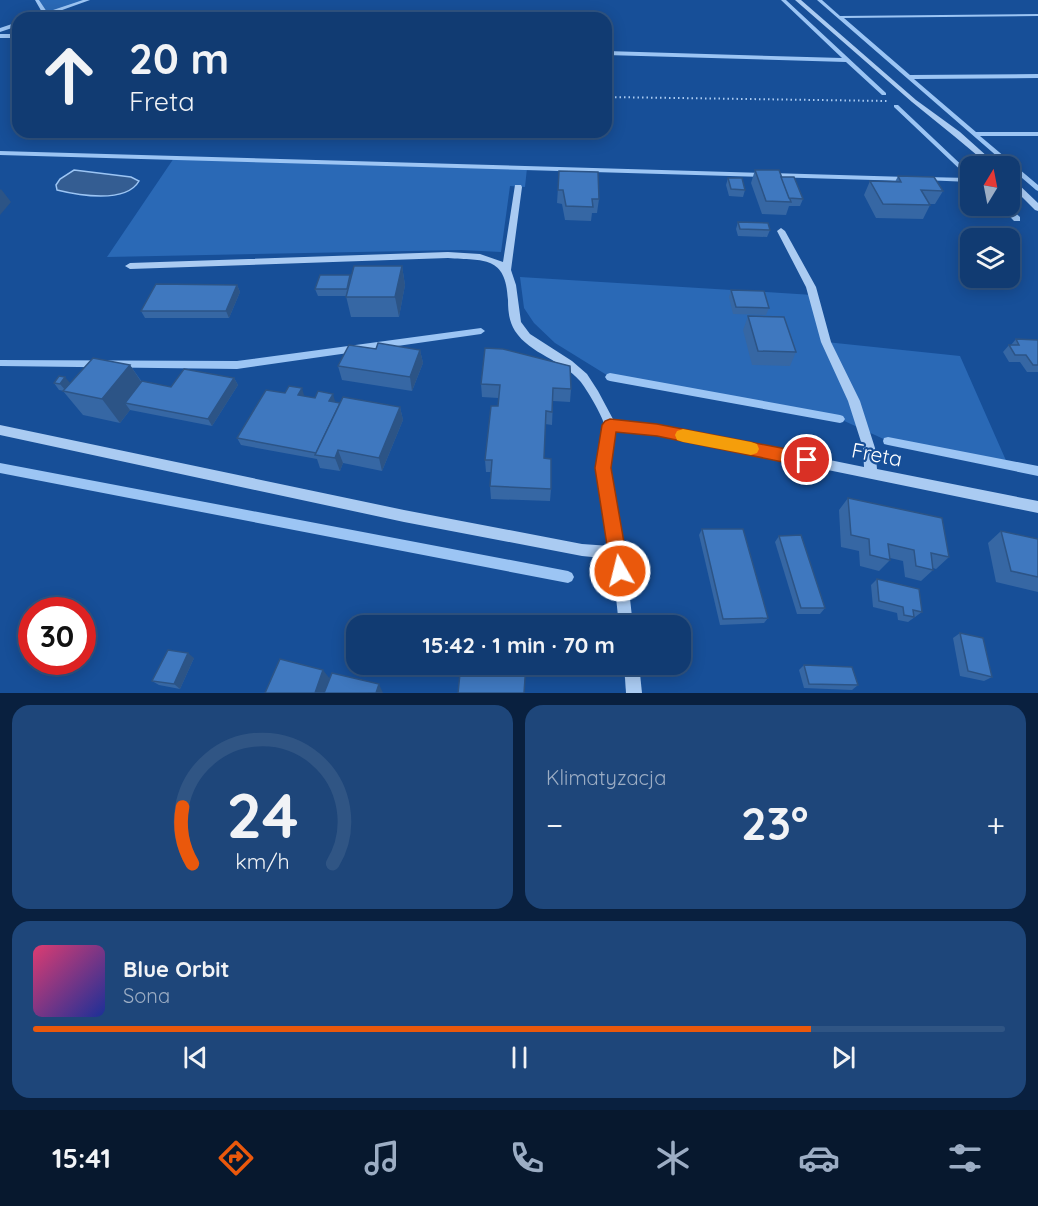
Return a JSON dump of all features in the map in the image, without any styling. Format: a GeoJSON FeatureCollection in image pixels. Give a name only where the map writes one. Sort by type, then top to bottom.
{"type":"FeatureCollection","features":[{"type":"Feature","properties":{"kind":"street"},"geometry":{"type":"LineString","coordinates":[[798,0],[914,101],[982,156]]}},
{"type":"Feature","properties":{"kind":"street"},"geometry":{"type":"LineString","coordinates":[[506,270],[518,187]]}},
{"type":"Feature","properties":{"kind":"street"},"geometry":{"type":"LineString","coordinates":[[1020,191],[1038,208]]}},
{"type":"Feature","properties":{"kind":"street"},"geometry":{"type":"LineString","coordinates":[[781,231],[811,287],[826,342],[854,401],[869,448],[871,472]]}},
{"type":"Feature","properties":{"kind":"street"},"geometry":{"type":"LineString","coordinates":[[130,266],[448,255],[483,258],[498,263],[506,270],[511,280],[514,318],[520,331],[583,376],[610,425],[603,468],[618,553],[625,615]]}},
{"type":"Feature","properties":{"kind":"street","name":"Freta"},"geometry":{"type":"LineString","coordinates":[[610,425],[657,430],[1038,507]]}},
{"type":"Feature","properties":{"kind":"street"},"geometry":{"type":"LineString","coordinates":[[0,430],[404,516],[582,550],[618,553]]}},
{"type":"Feature","properties":{"kind":"street"},"geometry":{"type":"LineString","coordinates":[[632,675],[634,693]]}},
{"type":"Feature","properties":{"kind":"path"},"geometry":{"type":"LineString","coordinates":[[612,97],[804,102],[914,101]]}},
{"type":"Feature","properties":{"kind":"shaded area"},"geometry":{"type":"Polygon","coordinates":[[[37,0],[88,0],[52,12],[45,12],[37,0]]]}},
{"type":"Feature","properties":{"kind":"shaded area"},"geometry":{"type":"Polygon","coordinates":[[[174,158],[527,168],[525,187],[510,186],[501,252],[461,250],[107,257],[174,158]]]}},
{"type":"Feature","properties":{"kind":"shaded area"},"geometry":{"type":"Polygon","coordinates":[[[74,170],[131,177],[139,181],[124,193],[113,195],[76,194],[57,190],[56,185],[60,179],[74,170]]]}},
{"type":"Feature","properties":{"kind":"shaded area"},"geometry":{"type":"Polygon","coordinates":[[[520,277],[813,295],[826,342],[960,356],[1008,465],[888,441],[840,419],[610,377],[555,343],[534,323],[524,308],[520,277]]]}},
{"type":"Feature","properties":{"kind":"building"},"geometry":{"type":"Polygon","coordinates":[[[755,170],[779,170],[791,202],[766,201],[755,170]]]}},
{"type":"Feature","properties":{"kind":"building"},"geometry":{"type":"Polygon","coordinates":[[[559,171],[598,172],[599,199],[592,199],[593,207],[566,206],[563,190],[558,190],[559,171]]]}},
{"type":"Feature","properties":{"kind":"building"},"geometry":{"type":"Polygon","coordinates":[[[898,176],[934,177],[943,191],[921,190],[930,205],[883,204],[870,181],[901,182],[898,176]]]}},
{"type":"Feature","properties":{"kind":"building"},"geometry":{"type":"Polygon","coordinates":[[[781,177],[794,177],[803,199],[789,198],[781,177]]]}},
{"type":"Feature","properties":{"kind":"building"},"geometry":{"type":"Polygon","coordinates":[[[728,178],[742,178],[745,190],[731,189],[728,178]]]}},
{"type":"Feature","properties":{"kind":"building"},"geometry":{"type":"Polygon","coordinates":[[[738,222],[768,223],[770,230],[740,229],[738,222]]]}},
{"type":"Feature","properties":{"kind":"building"},"geometry":{"type":"Polygon","coordinates":[[[354,266],[402,266],[395,297],[346,297],[354,266]]]}},
{"type":"Feature","properties":{"kind":"building"},"geometry":{"type":"Polygon","coordinates":[[[320,275],[350,275],[347,289],[315,289],[320,275]]]}},
{"type":"Feature","properties":{"kind":"building"},"geometry":{"type":"Polygon","coordinates":[[[156,284],[237,285],[226,311],[141,311],[156,284]]]}},
{"type":"Feature","properties":{"kind":"building"},"geometry":{"type":"Polygon","coordinates":[[[731,290],[764,291],[769,308],[736,307],[731,290]]]}},
{"type":"Feature","properties":{"kind":"building"},"geometry":{"type":"Polygon","coordinates":[[[748,316],[784,317],[796,352],[758,351],[748,316]]]}},
{"type":"Feature","properties":{"kind":"building"},"geometry":{"type":"Polygon","coordinates":[[[1016,339],[1038,340],[1038,365],[1033,365],[1026,355],[1015,355],[1009,345],[1019,345],[1016,339]]]}},
{"type":"Feature","properties":{"kind":"building"},"geometry":{"type":"Polygon","coordinates":[[[378,343],[420,350],[410,377],[338,366],[349,345],[376,349],[378,343]]]}},
{"type":"Feature","properties":{"kind":"building"},"geometry":{"type":"Polygon","coordinates":[[[485,348],[503,349],[570,366],[571,389],[553,388],[552,412],[546,411],[544,458],[551,459],[551,489],[490,486],[492,460],[485,460],[491,406],[498,406],[500,385],[481,384],[485,348]]]}},
{"type":"Feature","properties":{"kind":"building"},"geometry":{"type":"Polygon","coordinates":[[[93,358],[130,365],[102,399],[63,391],[93,358]]]}},
{"type":"Feature","properties":{"kind":"building"},"geometry":{"type":"Polygon","coordinates":[[[184,369],[234,378],[208,419],[125,403],[142,381],[171,387],[184,369]]]}},
{"type":"Feature","properties":{"kind":"building"},"geometry":{"type":"Polygon","coordinates":[[[59,376],[65,377],[60,384],[54,383],[59,376]]]}},
{"type":"Feature","properties":{"kind":"building"},"geometry":{"type":"Polygon","coordinates":[[[289,386],[302,388],[298,395],[315,398],[318,391],[333,394],[329,401],[340,403],[316,453],[237,438],[266,390],[285,393],[289,386]]]}},
{"type":"Feature","properties":{"kind":"building"},"geometry":{"type":"Polygon","coordinates":[[[343,397],[400,407],[379,458],[338,450],[335,458],[315,455],[343,397]]]}},
{"type":"Feature","properties":{"kind":"building"},"geometry":{"type":"Polygon","coordinates":[[[848,498],[942,518],[949,557],[931,553],[933,570],[916,566],[914,550],[888,544],[890,560],[870,555],[869,539],[851,535],[848,498]]]}},
{"type":"Feature","properties":{"kind":"building"},"geometry":{"type":"Polygon","coordinates":[[[702,529],[743,529],[768,618],[723,619],[702,529]]]}},
{"type":"Feature","properties":{"kind":"building"},"geometry":{"type":"Polygon","coordinates":[[[1001,531],[1038,539],[1038,577],[1011,571],[1001,531]]]}},
{"type":"Feature","properties":{"kind":"building"},"geometry":{"type":"Polygon","coordinates":[[[801,535],[825,608],[801,608],[779,536],[801,535]]]}},
{"type":"Feature","properties":{"kind":"building"},"geometry":{"type":"Polygon","coordinates":[[[877,579],[919,589],[922,612],[913,610],[914,617],[904,615],[903,607],[879,601],[877,579]]]}},
{"type":"Feature","properties":{"kind":"building"},"geometry":{"type":"Polygon","coordinates":[[[960,633],[983,638],[992,677],[968,671],[960,633]]]}},
{"type":"Feature","properties":{"kind":"building"},"geometry":{"type":"Polygon","coordinates":[[[168,650],[188,653],[174,684],[152,681],[168,650]]]}},
{"type":"Feature","properties":{"kind":"building"},"geometry":{"type":"Polygon","coordinates":[[[280,659],[323,670],[315,693],[265,693],[280,659]]]}},
{"type":"Feature","properties":{"kind":"building"},"geometry":{"type":"Polygon","coordinates":[[[804,665],[852,667],[858,685],[809,684],[804,665]]]}},
{"type":"Feature","properties":{"kind":"building"},"geometry":{"type":"Polygon","coordinates":[[[332,673],[379,684],[376,693],[324,693],[332,673]]]}},
{"type":"Feature","properties":{"kind":"building"},"geometry":{"type":"Polygon","coordinates":[[[460,675],[525,675],[524,693],[458,693],[460,675]]]}},
{"type":"Feature","properties":{"kind":"waterway"},"geometry":{"type":"LineString","coordinates":[[37,0],[45,12]]}},
{"type":"Feature","properties":{"kind":"waterway"},"geometry":{"type":"LineString","coordinates":[[53,12],[88,0]]}},
{"type":"Feature","properties":{"kind":"waterway"},"geometry":{"type":"LineString","coordinates":[[783,0],[884,94]]}},
{"type":"Feature","properties":{"kind":"waterway"},"geometry":{"type":"LineString","coordinates":[[819,0],[839,17]]}},
{"type":"Feature","properties":{"kind":"waterway"},"geometry":{"type":"LineString","coordinates":[[839,17],[1038,15]]}},
{"type":"Feature","properties":{"kind":"waterway"},"geometry":{"type":"LineString","coordinates":[[839,17],[909,77]]}},
{"type":"Feature","properties":{"kind":"waterway"},"geometry":{"type":"LineString","coordinates":[[0,30],[12,26]]}},
{"type":"Feature","properties":{"kind":"waterway"},"geometry":{"type":"LineString","coordinates":[[0,36],[12,36]]}},
{"type":"Feature","properties":{"kind":"waterway"},"geometry":{"type":"LineString","coordinates":[[612,53],[847,60]]}},
{"type":"Feature","properties":{"kind":"waterway"},"geometry":{"type":"LineString","coordinates":[[909,77],[1038,76]]}},
{"type":"Feature","properties":{"kind":"waterway"},"geometry":{"type":"LineString","coordinates":[[909,77],[974,134]]}},
{"type":"Feature","properties":{"kind":"waterway"},"geometry":{"type":"LineString","coordinates":[[896,106],[960,167]]}},
{"type":"Feature","properties":{"kind":"waterway"},"geometry":{"type":"LineString","coordinates":[[974,134],[1038,134]]}},
{"type":"Feature","properties":{"kind":"waterway"},"geometry":{"type":"LineString","coordinates":[[974,134],[1038,189]]}},
{"type":"Feature","properties":{"kind":"waterway"},"geometry":{"type":"LineString","coordinates":[[0,153],[908,179]]}},
{"type":"Feature","properties":{"kind":"waterway"},"geometry":{"type":"LineString","coordinates":[[925,179],[960,180]]}},
{"type":"Feature","properties":{"kind":"waterway"},"geometry":{"type":"LineString","coordinates":[[1014,216],[1017,219]]}},
{"type":"Feature","properties":{"kind":"waterway"},"geometry":{"type":"LineString","coordinates":[[0,363],[237,365],[481,331]]}},
{"type":"Feature","properties":{"kind":"waterway"},"geometry":{"type":"LineString","coordinates":[[610,377],[840,419]]}},
{"type":"Feature","properties":{"kind":"waterway"},"geometry":{"type":"LineString","coordinates":[[888,441],[1038,471]]}},
{"type":"Feature","properties":{"kind":"waterway"},"geometry":{"type":"LineString","coordinates":[[0,468],[568,577]]}},
{"type":"Feature","properties":{"kind":"slow traffic"},"geometry":{"type":"LineString","coordinates":[[683,435],[751,449]]}},
{"type":"Feature","properties":{"kind":"route"},"geometry":{"type":"LineString","coordinates":[[620,571],[603,468],[610,425],[657,430],[807,460]]}}]}
